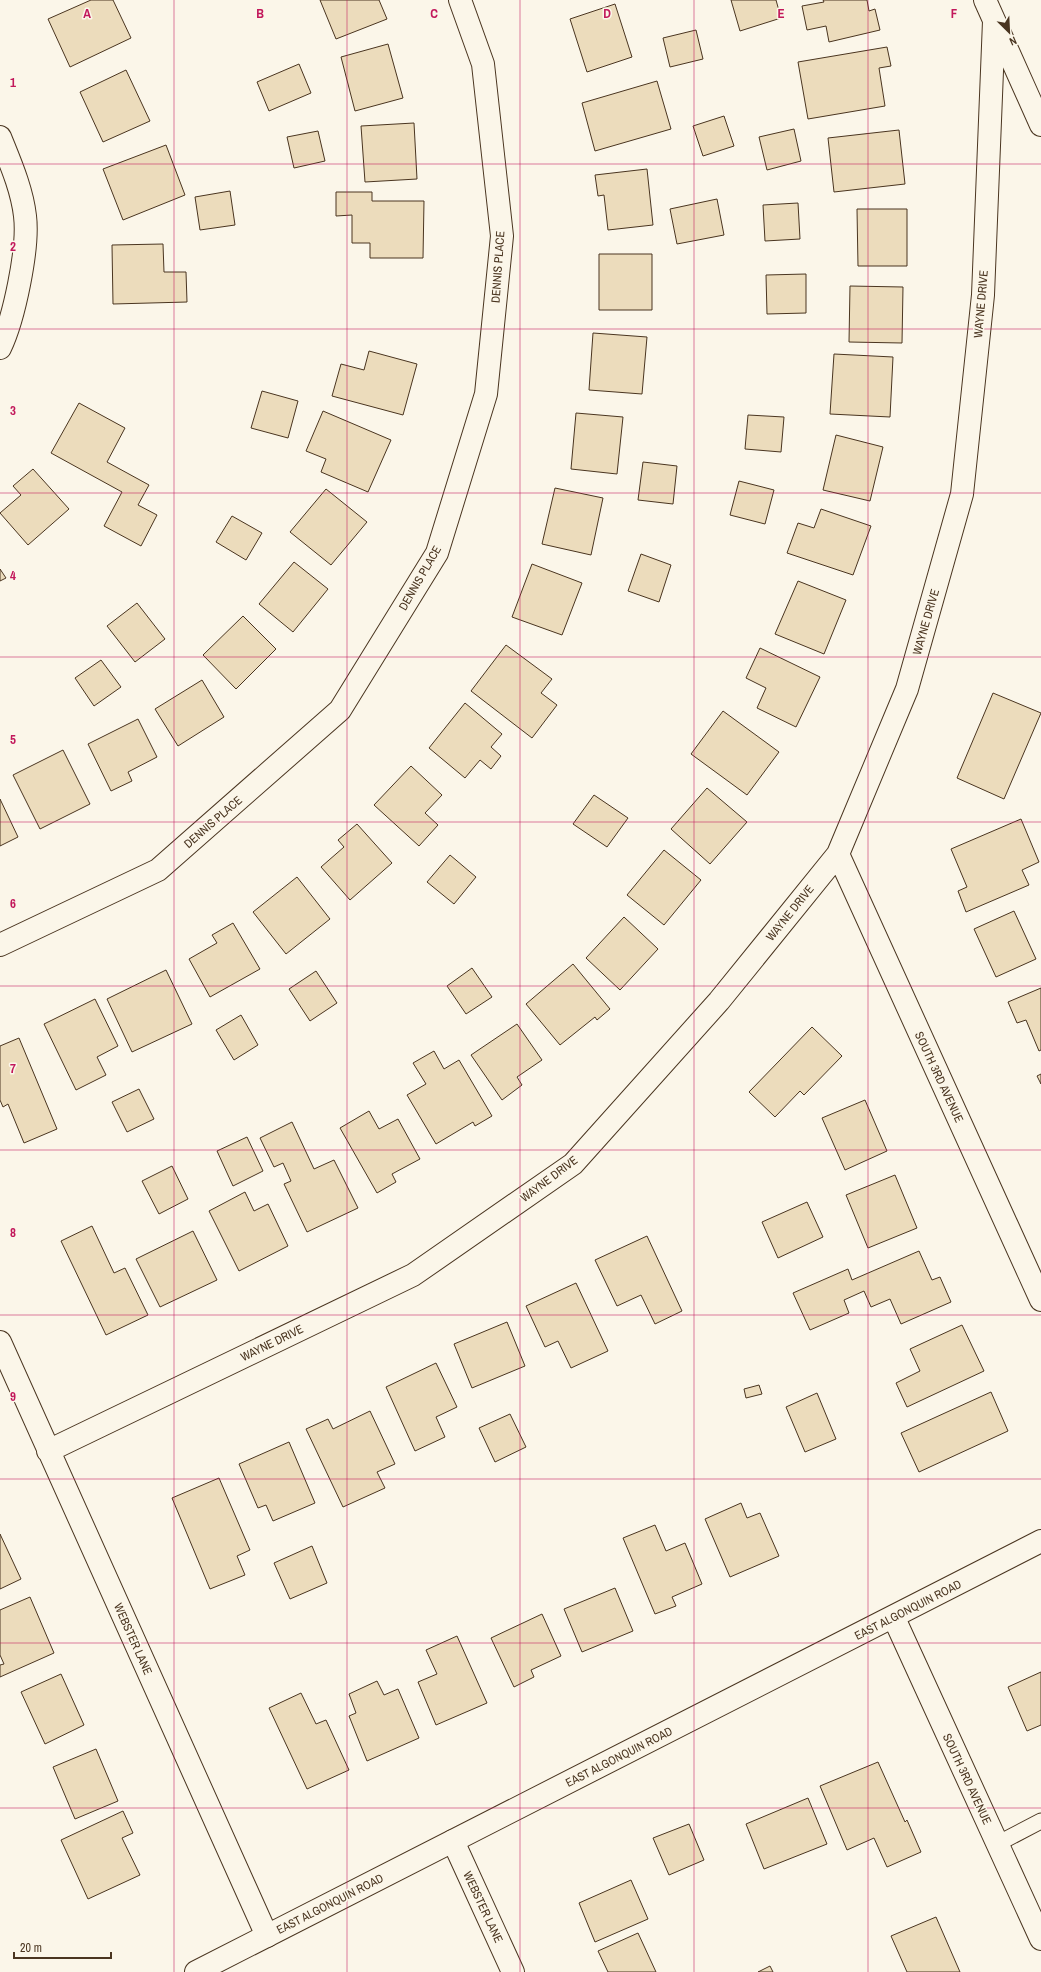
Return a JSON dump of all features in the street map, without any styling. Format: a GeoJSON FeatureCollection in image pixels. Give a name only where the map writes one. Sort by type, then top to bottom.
{"type":"FeatureCollection","features":[{"type":"Feature","properties":{"kind":"street","name":"DENNIS PLACE"},"geometry":{"type":"LineString","coordinates":[[0,945],[158,870],[340,710],[437,553],[486,394],[502,236],[483,64],[460,0]]}},
{"type":"Feature","properties":{"kind":"street"},"geometry":{"type":"LineString","coordinates":[[985,0],[1041,125]]}},
{"type":"Feature","properties":{"kind":"street","name":"WAYNE DRIVE"},"geometry":{"type":"LineString","coordinates":[[48,1451],[413,1275],[573,1164],[719,1001],[838,854],[907,689],[962,494],[983,295],[994,21]]}},
{"type":"Feature","properties":{"kind":"street"},"geometry":{"type":"LineString","coordinates":[[0,137],[13,168],[25,216],[24,252],[15,300],[4,340],[0,348]]}},
{"type":"Feature","properties":{"kind":"street","name":"SOUTH 3RD AVENUE"},"geometry":{"type":"LineString","coordinates":[[838,854],[1041,1300]]}},
{"type":"Feature","properties":{"kind":"street","name":"WEBSTER LANE"},"geometry":{"type":"LineString","coordinates":[[0,1342],[267,1936]]}},
{"type":"Feature","properties":{"kind":"street","name":"EAST ALGONQUIN ROAD"},"geometry":{"type":"LineString","coordinates":[[196,1972],[1041,1542]]}},
{"type":"Feature","properties":{"kind":"street","name":"SOUTH 3RD AVENUE"},"geometry":{"type":"LineString","coordinates":[[894,1618],[1041,1939]]}},
{"type":"Feature","properties":{"kind":"street","name":"WEBSTER LANE"},"geometry":{"type":"LineString","coordinates":[[453,1841],[513,1972]]}},
{"type":"Feature","properties":{"kind":"lane"},"geometry":{"type":"LineString","coordinates":[[997,1844],[1041,1821]]}},
{"type":"Feature","properties":{"kind":"building"},"geometry":{"type":"Polygon","coordinates":[[[91,0],[113,0],[131,38],[70,67],[48,19],[91,0]]]}},
{"type":"Feature","properties":{"kind":"building"},"geometry":{"type":"Polygon","coordinates":[[[320,0],[379,0],[387,19],[336,39],[320,0]]]}},
{"type":"Feature","properties":{"kind":"building"},"geometry":{"type":"Polygon","coordinates":[[[731,0],[776,0],[781,18],[740,31],[731,0]]]}},
{"type":"Feature","properties":{"kind":"building"},"geometry":{"type":"Polygon","coordinates":[[[823,0],[867,0],[869,11],[875,9],[880,30],[829,42],[826,26],[807,30],[802,6],[824,2],[823,0]]]}},
{"type":"Feature","properties":{"kind":"building"},"geometry":{"type":"Polygon","coordinates":[[[615,4],[632,57],[587,72],[570,19],[615,4]]]}},
{"type":"Feature","properties":{"kind":"building"},"geometry":{"type":"Polygon","coordinates":[[[696,30],[703,59],[670,67],[663,38],[696,30]]]}},
{"type":"Feature","properties":{"kind":"building"},"geometry":{"type":"Polygon","coordinates":[[[388,44],[403,98],[355,111],[341,57],[388,44]]]}},
{"type":"Feature","properties":{"kind":"building"},"geometry":{"type":"Polygon","coordinates":[[[887,47],[891,66],[879,68],[885,106],[808,119],[798,62],[887,47]]]}},
{"type":"Feature","properties":{"kind":"building"},"geometry":{"type":"Polygon","coordinates":[[[299,64],[311,93],[269,111],[257,82],[299,64]]]}},
{"type":"Feature","properties":{"kind":"building"},"geometry":{"type":"Polygon","coordinates":[[[126,70],[150,121],[103,142],[80,92],[126,70]]]}},
{"type":"Feature","properties":{"kind":"building"},"geometry":{"type":"Polygon","coordinates":[[[657,81],[671,129],[595,151],[582,103],[657,81]]]}},
{"type":"Feature","properties":{"kind":"building"},"geometry":{"type":"Polygon","coordinates":[[[724,116],[734,146],[703,156],[693,126],[724,116]]]}},
{"type":"Feature","properties":{"kind":"building"},"geometry":{"type":"Polygon","coordinates":[[[414,123],[417,179],[365,182],[361,126],[414,123]]]}},
{"type":"Feature","properties":{"kind":"building"},"geometry":{"type":"Polygon","coordinates":[[[794,129],[801,161],[767,170],[759,137],[794,129]]]}},
{"type":"Feature","properties":{"kind":"building"},"geometry":{"type":"Polygon","coordinates":[[[899,130],[905,184],[834,192],[828,138],[899,130]]]}},
{"type":"Feature","properties":{"kind":"building"},"geometry":{"type":"Polygon","coordinates":[[[318,131],[325,161],[294,168],[287,137],[318,131]]]}},
{"type":"Feature","properties":{"kind":"building"},"geometry":{"type":"Polygon","coordinates":[[[166,145],[185,195],[123,220],[103,169],[166,145]]]}},
{"type":"Feature","properties":{"kind":"building"},"geometry":{"type":"Polygon","coordinates":[[[647,169],[653,225],[608,230],[604,195],[598,196],[595,175],[647,169]]]}},
{"type":"Feature","properties":{"kind":"building"},"geometry":{"type":"Polygon","coordinates":[[[230,191],[235,225],[200,230],[195,197],[230,191]]]}},
{"type":"Feature","properties":{"kind":"building"},"geometry":{"type":"Polygon","coordinates":[[[336,192],[372,192],[372,201],[424,201],[423,258],[370,258],[370,243],[352,243],[352,215],[336,216],[336,192]]]}},
{"type":"Feature","properties":{"kind":"building"},"geometry":{"type":"Polygon","coordinates":[[[717,199],[724,235],[677,244],[670,209],[717,199]]]}},
{"type":"Feature","properties":{"kind":"building"},"geometry":{"type":"Polygon","coordinates":[[[798,203],[800,239],[765,241],[763,205],[798,203]]]}},
{"type":"Feature","properties":{"kind":"building"},"geometry":{"type":"Polygon","coordinates":[[[857,209],[907,209],[907,266],[858,266],[857,209]]]}},
{"type":"Feature","properties":{"kind":"building"},"geometry":{"type":"Polygon","coordinates":[[[163,244],[164,272],[186,272],[187,302],[113,304],[112,245],[163,244]]]}},
{"type":"Feature","properties":{"kind":"building"},"geometry":{"type":"Polygon","coordinates":[[[599,254],[652,254],[652,310],[599,310],[599,254]]]}},
{"type":"Feature","properties":{"kind":"building"},"geometry":{"type":"Polygon","coordinates":[[[806,274],[806,313],[767,314],[766,275],[806,274]]]}},
{"type":"Feature","properties":{"kind":"building"},"geometry":{"type":"Polygon","coordinates":[[[850,286],[903,287],[902,343],[849,342],[850,286]]]}},
{"type":"Feature","properties":{"kind":"building"},"geometry":{"type":"Polygon","coordinates":[[[593,333],[647,337],[642,394],[589,390],[593,333]]]}},
{"type":"Feature","properties":{"kind":"building"},"geometry":{"type":"Polygon","coordinates":[[[369,351],[417,364],[403,415],[332,396],[341,364],[364,370],[369,351]]]}},
{"type":"Feature","properties":{"kind":"building"},"geometry":{"type":"Polygon","coordinates":[[[834,354],[893,357],[890,417],[830,414],[834,354]]]}},
{"type":"Feature","properties":{"kind":"building"},"geometry":{"type":"Polygon","coordinates":[[[262,391],[298,401],[288,438],[251,428],[262,391]]]}},
{"type":"Feature","properties":{"kind":"building"},"geometry":{"type":"Polygon","coordinates":[[[79,403],[125,428],[107,462],[149,485],[138,505],[157,515],[141,546],[104,526],[122,492],[51,453],[79,403]]]}},
{"type":"Feature","properties":{"kind":"building"},"geometry":{"type":"Polygon","coordinates":[[[323,411],[391,440],[368,492],[321,472],[326,459],[306,451],[323,411]]]}},
{"type":"Feature","properties":{"kind":"building"},"geometry":{"type":"Polygon","coordinates":[[[576,413],[623,417],[617,474],[571,469],[576,413]]]}},
{"type":"Feature","properties":{"kind":"building"},"geometry":{"type":"Polygon","coordinates":[[[748,415],[784,417],[781,452],[745,449],[748,415]]]}},
{"type":"Feature","properties":{"kind":"building"},"geometry":{"type":"Polygon","coordinates":[[[836,435],[883,447],[870,501],[823,490],[836,435]]]}},
{"type":"Feature","properties":{"kind":"building"},"geometry":{"type":"Polygon","coordinates":[[[643,462],[677,466],[673,504],[638,500],[643,462]]]}},
{"type":"Feature","properties":{"kind":"building"},"geometry":{"type":"Polygon","coordinates":[[[33,469],[69,509],[28,545],[0,513],[21,495],[13,486],[33,469]]]}},
{"type":"Feature","properties":{"kind":"building"},"geometry":{"type":"Polygon","coordinates":[[[739,481],[774,490],[765,524],[730,515],[739,481]]]}},
{"type":"Feature","properties":{"kind":"building"},"geometry":{"type":"Polygon","coordinates":[[[555,488],[603,498],[591,555],[542,544],[555,488]]]}},
{"type":"Feature","properties":{"kind":"building"},"geometry":{"type":"Polygon","coordinates":[[[326,489],[367,522],[331,565],[290,532],[326,489]]]}},
{"type":"Feature","properties":{"kind":"building"},"geometry":{"type":"Polygon","coordinates":[[[821,509],[871,526],[853,575],[787,553],[798,523],[814,528],[821,509]]]}},
{"type":"Feature","properties":{"kind":"building"},"geometry":{"type":"Polygon","coordinates":[[[232,516],[262,533],[246,560],[216,542],[232,516]]]}},
{"type":"Feature","properties":{"kind":"building"},"geometry":{"type":"Polygon","coordinates":[[[641,554],[671,565],[659,602],[628,591],[641,554]]]}},
{"type":"Feature","properties":{"kind":"building"},"geometry":{"type":"Polygon","coordinates":[[[294,562],[328,589],[293,632],[259,604],[294,562]]]}},
{"type":"Feature","properties":{"kind":"building"},"geometry":{"type":"Polygon","coordinates":[[[532,564],[582,583],[562,635],[512,617],[532,564]]]}},
{"type":"Feature","properties":{"kind":"building"},"geometry":{"type":"Polygon","coordinates":[[[0,569],[6,578],[0,581],[0,569]]]}},
{"type":"Feature","properties":{"kind":"building"},"geometry":{"type":"Polygon","coordinates":[[[798,581],[846,600],[824,654],[775,634],[798,581]]]}},
{"type":"Feature","properties":{"kind":"building"},"geometry":{"type":"Polygon","coordinates":[[[137,603],[165,639],[135,662],[107,626],[137,603]]]}},
{"type":"Feature","properties":{"kind":"building"},"geometry":{"type":"Polygon","coordinates":[[[243,616],[276,649],[236,689],[203,655],[243,616]]]}},
{"type":"Feature","properties":{"kind":"building"},"geometry":{"type":"Polygon","coordinates":[[[506,645],[552,679],[541,693],[557,705],[532,738],[471,691],[506,645]]]}},
{"type":"Feature","properties":{"kind":"building"},"geometry":{"type":"Polygon","coordinates":[[[760,648],[820,677],[796,727],[757,708],[766,688],[746,678],[760,648]]]}},
{"type":"Feature","properties":{"kind":"building"},"geometry":{"type":"Polygon","coordinates":[[[101,660],[121,687],[94,706],[75,678],[101,660]]]}},
{"type":"Feature","properties":{"kind":"building"},"geometry":{"type":"Polygon","coordinates":[[[202,680],[224,717],[178,746],[155,709],[202,680]]]}},
{"type":"Feature","properties":{"kind":"building"},"geometry":{"type":"Polygon","coordinates":[[[993,693],[1041,713],[1004,799],[957,778],[993,693]]]}},
{"type":"Feature","properties":{"kind":"building"},"geometry":{"type":"Polygon","coordinates":[[[465,703],[502,734],[491,747],[501,756],[491,769],[480,760],[465,778],[429,748],[465,703]]]}},
{"type":"Feature","properties":{"kind":"building"},"geometry":{"type":"Polygon","coordinates":[[[723,711],[779,752],[747,795],[691,754],[723,711]]]}},
{"type":"Feature","properties":{"kind":"building"},"geometry":{"type":"Polygon","coordinates":[[[138,719],[157,757],[128,772],[132,781],[111,791],[88,744],[138,719]]]}},
{"type":"Feature","properties":{"kind":"building"},"geometry":{"type":"Polygon","coordinates":[[[63,750],[90,804],[40,829],[13,775],[63,750]]]}},
{"type":"Feature","properties":{"kind":"building"},"geometry":{"type":"Polygon","coordinates":[[[411,766],[442,795],[425,813],[438,825],[419,846],[374,805],[411,766]]]}},
{"type":"Feature","properties":{"kind":"building"},"geometry":{"type":"Polygon","coordinates":[[[707,788],[747,822],[710,864],[671,829],[707,788]]]}},
{"type":"Feature","properties":{"kind":"building"},"geometry":{"type":"Polygon","coordinates":[[[594,795],[628,818],[607,847],[573,824],[594,795]]]}},
{"type":"Feature","properties":{"kind":"building"},"geometry":{"type":"Polygon","coordinates":[[[0,799],[18,837],[0,846],[0,799]]]}},
{"type":"Feature","properties":{"kind":"building"},"geometry":{"type":"Polygon","coordinates":[[[1021,819],[1039,862],[1022,870],[1029,885],[966,912],[958,891],[967,887],[951,849],[1021,819]]]}},
{"type":"Feature","properties":{"kind":"building"},"geometry":{"type":"Polygon","coordinates":[[[357,824],[392,863],[350,900],[321,867],[344,847],[338,840],[357,824]]]}},
{"type":"Feature","properties":{"kind":"building"},"geometry":{"type":"Polygon","coordinates":[[[664,850],[701,880],[664,925],[627,895],[664,850]]]}},
{"type":"Feature","properties":{"kind":"building"},"geometry":{"type":"Polygon","coordinates":[[[450,855],[476,877],[454,904],[427,882],[450,855]]]}},
{"type":"Feature","properties":{"kind":"building"},"geometry":{"type":"Polygon","coordinates":[[[297,877],[330,919],[286,954],[253,912],[297,877]]]}},
{"type":"Feature","properties":{"kind":"building"},"geometry":{"type":"Polygon","coordinates":[[[1014,911],[1036,959],[996,977],[974,929],[1014,911]]]}},
{"type":"Feature","properties":{"kind":"building"},"geometry":{"type":"Polygon","coordinates":[[[624,917],[658,949],[620,990],[586,958],[624,917]]]}},
{"type":"Feature","properties":{"kind":"building"},"geometry":{"type":"Polygon","coordinates":[[[233,923],[260,969],[210,997],[189,959],[217,943],[212,935],[233,923]]]}},
{"type":"Feature","properties":{"kind":"building"},"geometry":{"type":"Polygon","coordinates":[[[573,964],[610,1009],[597,1020],[595,1017],[560,1045],[526,1004],[573,964]]]}},
{"type":"Feature","properties":{"kind":"building"},"geometry":{"type":"Polygon","coordinates":[[[472,968],[492,997],[466,1014],[447,986],[472,968]]]}},
{"type":"Feature","properties":{"kind":"building"},"geometry":{"type":"Polygon","coordinates":[[[166,970],[192,1024],[132,1052],[107,999],[166,970]]]}},
{"type":"Feature","properties":{"kind":"building"},"geometry":{"type":"Polygon","coordinates":[[[316,971],[337,1003],[310,1021],[289,989],[316,971]]]}},
{"type":"Feature","properties":{"kind":"building"},"geometry":{"type":"Polygon","coordinates":[[[1041,988],[1041,1050],[1039,1051],[1026,1020],[1017,1023],[1008,1002],[1041,988]]]}},
{"type":"Feature","properties":{"kind":"building"},"geometry":{"type":"Polygon","coordinates":[[[95,999],[118,1046],[97,1057],[106,1075],[76,1090],[44,1024],[95,999]]]}},
{"type":"Feature","properties":{"kind":"building"},"geometry":{"type":"Polygon","coordinates":[[[241,1015],[258,1045],[234,1060],[216,1030],[241,1015]]]}},
{"type":"Feature","properties":{"kind":"building"},"geometry":{"type":"Polygon","coordinates":[[[517,1024],[542,1060],[517,1077],[522,1085],[502,1100],[471,1055],[517,1024]]]}},
{"type":"Feature","properties":{"kind":"building"},"geometry":{"type":"Polygon","coordinates":[[[812,1027],[842,1056],[804,1095],[800,1091],[775,1117],[749,1092],[812,1027]]]}},
{"type":"Feature","properties":{"kind":"building"},"geometry":{"type":"Polygon","coordinates":[[[19,1038],[57,1129],[24,1143],[8,1104],[3,1107],[0,1100],[0,1046],[19,1038]]]}},
{"type":"Feature","properties":{"kind":"building"},"geometry":{"type":"Polygon","coordinates":[[[434,1051],[444,1069],[459,1060],[492,1116],[475,1126],[473,1122],[436,1144],[407,1095],[426,1084],[413,1063],[434,1051]]]}},
{"type":"Feature","properties":{"kind":"building"},"geometry":{"type":"Polygon","coordinates":[[[1041,1074],[1041,1084],[1037,1076],[1041,1074]]]}},
{"type":"Feature","properties":{"kind":"building"},"geometry":{"type":"Polygon","coordinates":[[[139,1089],[154,1119],[127,1132],[112,1102],[139,1089]]]}},
{"type":"Feature","properties":{"kind":"building"},"geometry":{"type":"Polygon","coordinates":[[[865,1100],[887,1151],[845,1170],[822,1118],[865,1100]]]}},
{"type":"Feature","properties":{"kind":"building"},"geometry":{"type":"Polygon","coordinates":[[[369,1111],[379,1129],[398,1119],[420,1159],[392,1174],[396,1182],[377,1193],[340,1128],[369,1111]]]}},
{"type":"Feature","properties":{"kind":"building"},"geometry":{"type":"Polygon","coordinates":[[[292,1122],[314,1169],[334,1160],[358,1208],[307,1232],[284,1184],[291,1181],[283,1163],[274,1167],[260,1138],[292,1122]]]}},
{"type":"Feature","properties":{"kind":"building"},"geometry":{"type":"Polygon","coordinates":[[[247,1137],[263,1171],[233,1186],[217,1151],[247,1137]]]}},
{"type":"Feature","properties":{"kind":"building"},"geometry":{"type":"Polygon","coordinates":[[[172,1166],[188,1199],[159,1214],[142,1181],[172,1166]]]}},
{"type":"Feature","properties":{"kind":"building"},"geometry":{"type":"Polygon","coordinates":[[[895,1175],[917,1228],[868,1248],[846,1195],[895,1175]]]}},
{"type":"Feature","properties":{"kind":"building"},"geometry":{"type":"Polygon","coordinates":[[[245,1192],[254,1211],[268,1204],[288,1246],[239,1271],[209,1211],[245,1192]]]}},
{"type":"Feature","properties":{"kind":"building"},"geometry":{"type":"Polygon","coordinates":[[[807,1202],[823,1237],[778,1258],[762,1222],[807,1202]]]}},
{"type":"Feature","properties":{"kind":"building"},"geometry":{"type":"Polygon","coordinates":[[[92,1226],[114,1273],[125,1268],[148,1315],[106,1335],[61,1241],[92,1226]]]}},
{"type":"Feature","properties":{"kind":"building"},"geometry":{"type":"Polygon","coordinates":[[[193,1231],[217,1280],[160,1307],[136,1259],[193,1231]]]}},
{"type":"Feature","properties":{"kind":"building"},"geometry":{"type":"Polygon","coordinates":[[[647,1236],[682,1311],[655,1324],[641,1295],[617,1306],[595,1260],[647,1236]]]}},
{"type":"Feature","properties":{"kind":"building"},"geometry":{"type":"Polygon","coordinates":[[[919,1251],[932,1280],[940,1277],[951,1302],[901,1324],[890,1299],[871,1307],[864,1291],[844,1300],[849,1313],[810,1330],[793,1293],[848,1269],[852,1280],[919,1251]]]}},
{"type":"Feature","properties":{"kind":"building"},"geometry":{"type":"Polygon","coordinates":[[[576,1283],[608,1351],[571,1368],[558,1341],[545,1347],[526,1306],[576,1283]]]}},
{"type":"Feature","properties":{"kind":"building"},"geometry":{"type":"Polygon","coordinates":[[[507,1322],[525,1366],[472,1388],[454,1344],[507,1322]]]}},
{"type":"Feature","properties":{"kind":"building"},"geometry":{"type":"Polygon","coordinates":[[[962,1325],[984,1371],[907,1407],[896,1383],[920,1371],[910,1349],[962,1325]]]}},
{"type":"Feature","properties":{"kind":"building"},"geometry":{"type":"Polygon","coordinates":[[[436,1363],[457,1407],[436,1417],[445,1437],[415,1451],[386,1387],[436,1363]]]}},
{"type":"Feature","properties":{"kind":"building"},"geometry":{"type":"Polygon","coordinates":[[[759,1385],[762,1394],[746,1398],[744,1389],[759,1385]]]}},
{"type":"Feature","properties":{"kind":"building"},"geometry":{"type":"Polygon","coordinates":[[[991,1392],[1008,1431],[919,1472],[901,1433],[991,1392]]]}},
{"type":"Feature","properties":{"kind":"building"},"geometry":{"type":"Polygon","coordinates":[[[817,1393],[836,1439],[805,1452],[786,1407],[817,1393]]]}},
{"type":"Feature","properties":{"kind":"building"},"geometry":{"type":"Polygon","coordinates":[[[370,1411],[395,1464],[377,1472],[385,1488],[343,1507],[306,1429],[328,1419],[333,1429],[370,1411]]]}},
{"type":"Feature","properties":{"kind":"building"},"geometry":{"type":"Polygon","coordinates":[[[510,1414],[526,1447],[495,1462],[479,1428],[510,1414]]]}},
{"type":"Feature","properties":{"kind":"building"},"geometry":{"type":"Polygon","coordinates":[[[289,1442],[315,1503],[273,1521],[266,1505],[258,1508],[239,1464],[289,1442]]]}},
{"type":"Feature","properties":{"kind":"building"},"geometry":{"type":"Polygon","coordinates":[[[219,1478],[250,1550],[237,1556],[245,1575],[210,1589],[172,1498],[219,1478]]]}},
{"type":"Feature","properties":{"kind":"building"},"geometry":{"type":"Polygon","coordinates":[[[741,1503],[747,1518],[760,1513],[779,1556],[730,1577],[705,1519],[741,1503]]]}},
{"type":"Feature","properties":{"kind":"building"},"geometry":{"type":"Polygon","coordinates":[[[655,1525],[666,1551],[685,1543],[702,1584],[672,1597],[676,1606],[655,1614],[623,1538],[655,1525]]]}},
{"type":"Feature","properties":{"kind":"building"},"geometry":{"type":"Polygon","coordinates":[[[0,1534],[21,1579],[0,1589],[0,1534]]]}},
{"type":"Feature","properties":{"kind":"building"},"geometry":{"type":"Polygon","coordinates":[[[312,1546],[327,1583],[290,1599],[274,1563],[312,1546]]]}},
{"type":"Feature","properties":{"kind":"building"},"geometry":{"type":"Polygon","coordinates":[[[615,1588],[633,1631],[582,1652],[564,1609],[615,1588]]]}},
{"type":"Feature","properties":{"kind":"building"},"geometry":{"type":"Polygon","coordinates":[[[30,1597],[54,1653],[0,1677],[0,1665],[4,1664],[0,1655],[0,1610],[30,1597]]]}},
{"type":"Feature","properties":{"kind":"building"},"geometry":{"type":"Polygon","coordinates":[[[542,1614],[561,1656],[531,1670],[534,1677],[514,1687],[491,1638],[542,1614]]]}},
{"type":"Feature","properties":{"kind":"building"},"geometry":{"type":"Polygon","coordinates":[[[457,1636],[487,1703],[436,1725],[418,1682],[437,1674],[426,1650],[457,1636]]]}},
{"type":"Feature","properties":{"kind":"building"},"geometry":{"type":"Polygon","coordinates":[[[1041,1672],[1041,1725],[1027,1731],[1008,1687],[1041,1672]]]}},
{"type":"Feature","properties":{"kind":"building"},"geometry":{"type":"Polygon","coordinates":[[[61,1674],[84,1725],[45,1744],[21,1692],[61,1674]]]}},
{"type":"Feature","properties":{"kind":"building"},"geometry":{"type":"Polygon","coordinates":[[[377,1681],[384,1695],[398,1689],[419,1738],[367,1761],[349,1716],[356,1713],[349,1694],[377,1681]]]}},
{"type":"Feature","properties":{"kind":"building"},"geometry":{"type":"Polygon","coordinates":[[[301,1693],[316,1724],[326,1720],[349,1770],[307,1789],[269,1708],[301,1693]]]}},
{"type":"Feature","properties":{"kind":"building"},"geometry":{"type":"Polygon","coordinates":[[[96,1749],[118,1801],[75,1819],[53,1767],[96,1749]]]}},
{"type":"Feature","properties":{"kind":"building"},"geometry":{"type":"Polygon","coordinates":[[[878,1762],[905,1822],[907,1820],[921,1852],[887,1867],[874,1838],[847,1850],[820,1786],[878,1762]]]}},
{"type":"Feature","properties":{"kind":"building"},"geometry":{"type":"Polygon","coordinates":[[[808,1798],[827,1844],[764,1869],[746,1824],[808,1798]]]}},
{"type":"Feature","properties":{"kind":"building"},"geometry":{"type":"Polygon","coordinates":[[[123,1811],[133,1833],[122,1838],[140,1875],[88,1899],[61,1840],[123,1811]]]}},
{"type":"Feature","properties":{"kind":"building"},"geometry":{"type":"Polygon","coordinates":[[[689,1824],[704,1860],[669,1875],[653,1838],[689,1824]]]}},
{"type":"Feature","properties":{"kind":"building"},"geometry":{"type":"Polygon","coordinates":[[[631,1880],[648,1919],[595,1942],[579,1903],[631,1880]]]}},
{"type":"Feature","properties":{"kind":"building"},"geometry":{"type":"Polygon","coordinates":[[[936,1917],[960,1972],[907,1972],[891,1936],[936,1917]]]}},
{"type":"Feature","properties":{"kind":"building"},"geometry":{"type":"Polygon","coordinates":[[[638,1933],[656,1972],[608,1972],[598,1951],[638,1933]]]}},
{"type":"Feature","properties":{"kind":"building"},"geometry":{"type":"Polygon","coordinates":[[[770,1966],[773,1972],[758,1972],[770,1966]]]}}]}
